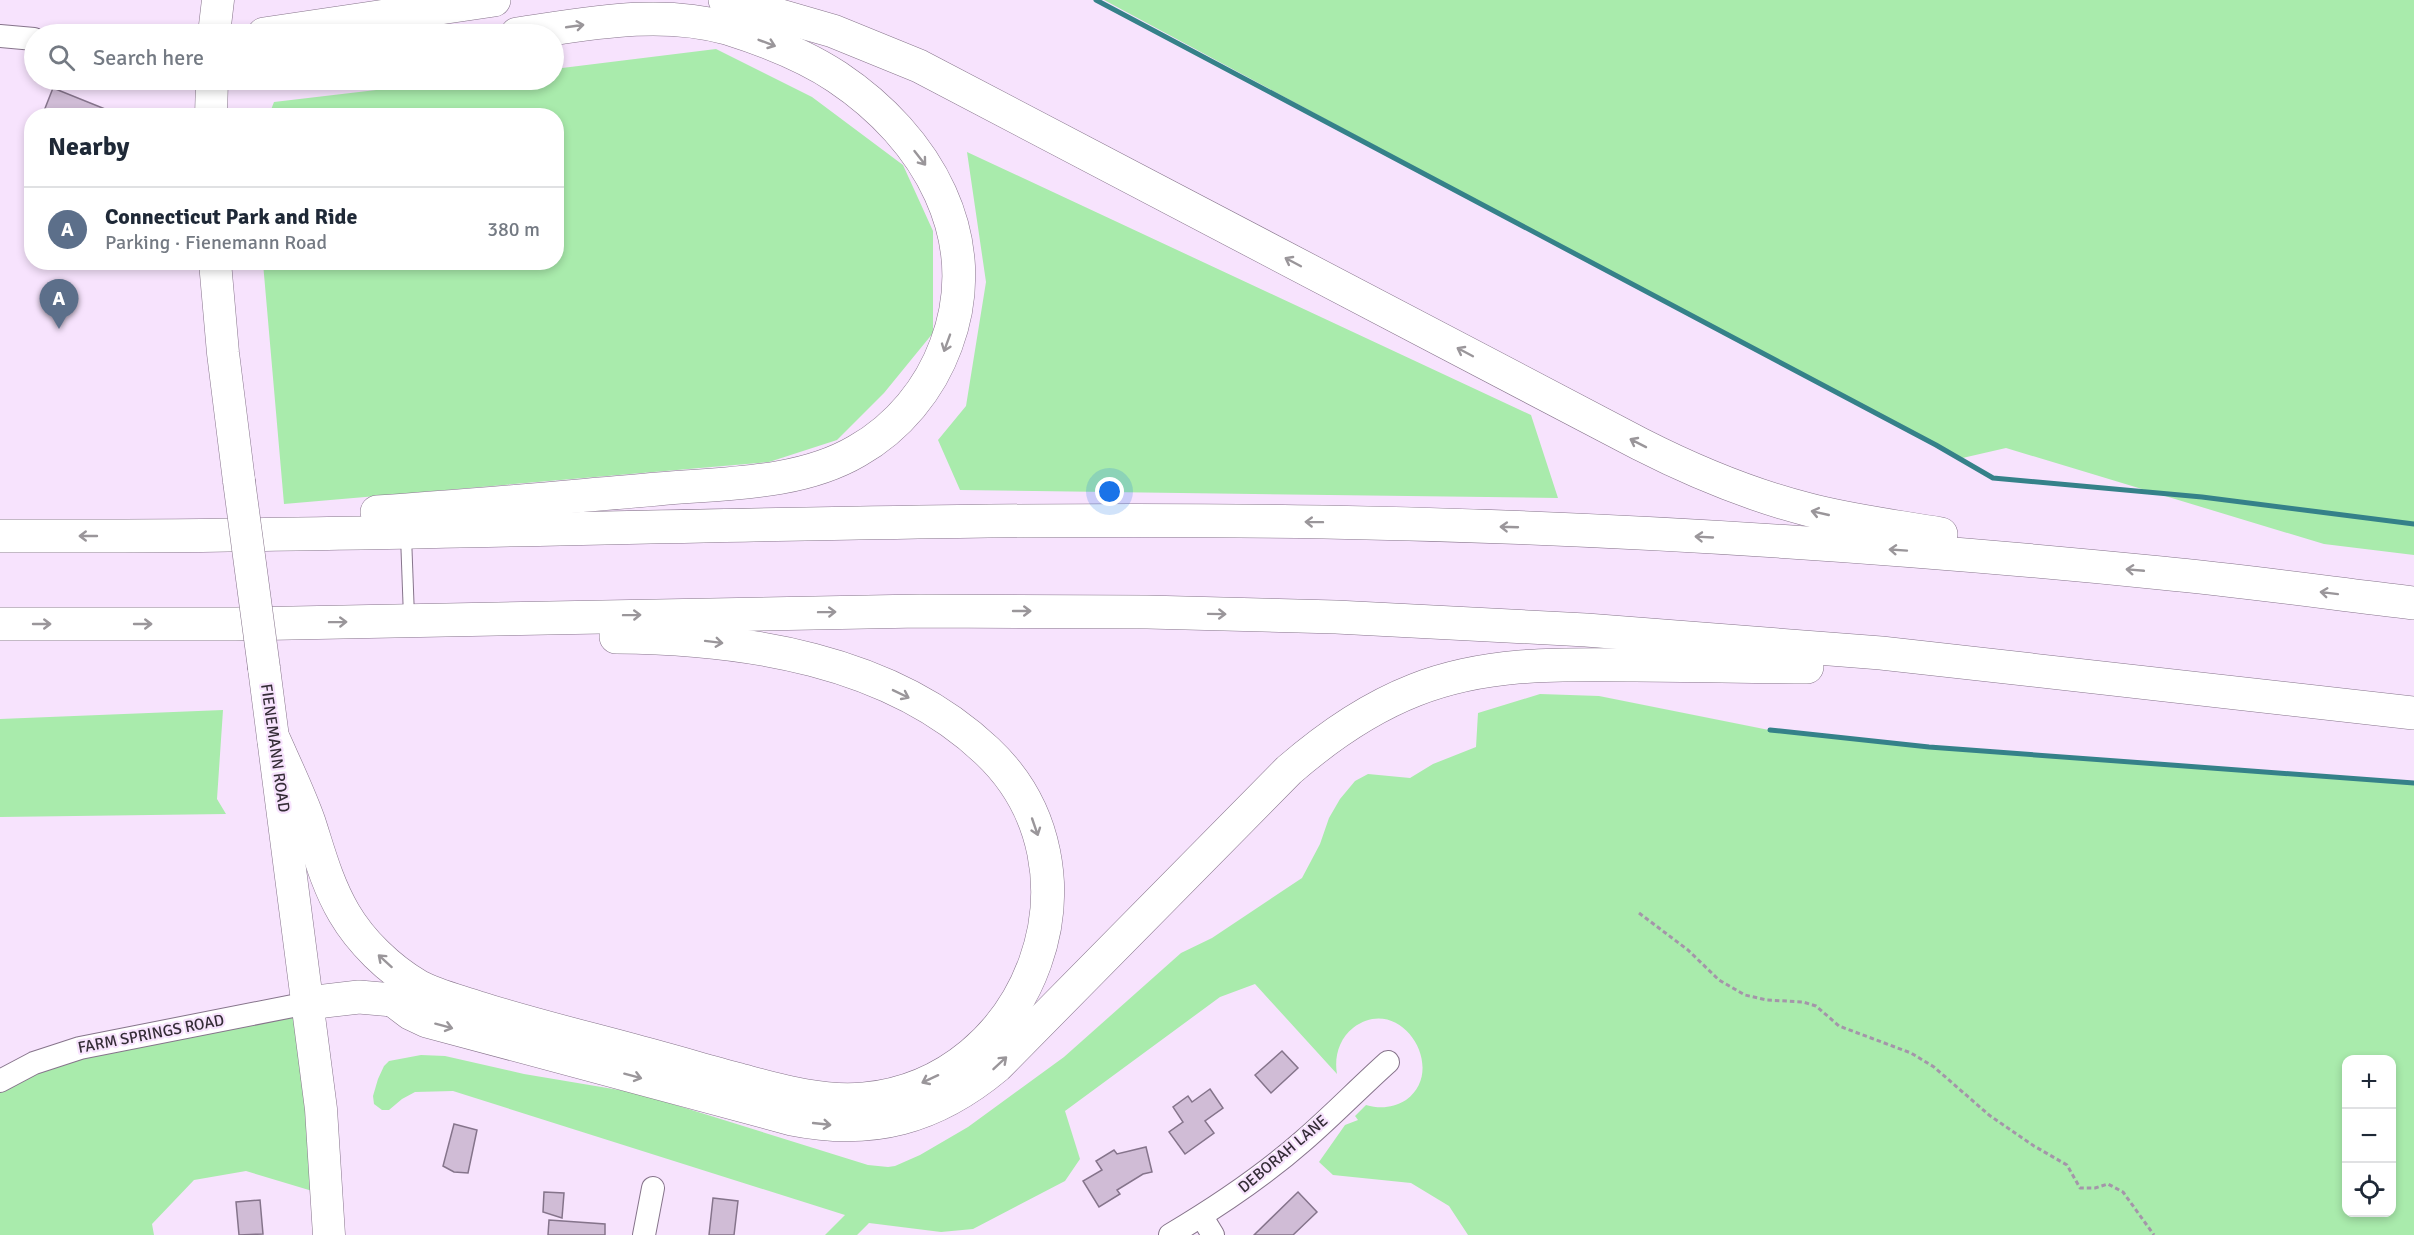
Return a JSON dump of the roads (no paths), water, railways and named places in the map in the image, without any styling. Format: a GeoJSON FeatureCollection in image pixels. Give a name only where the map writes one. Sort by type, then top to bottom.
{"type":"FeatureCollection","features":[{"type":"Feature","properties":{"kind":"highway"},"geometry":{"type":"LineString","coordinates":[[411,0],[444,7]]}},
{"type":"Feature","properties":{"kind":"highway"},"geometry":{"type":"LineString","coordinates":[[331,24],[494,0]]}},
{"type":"Feature","properties":{"kind":"highway"},"geometry":{"type":"LineString","coordinates":[[725,0],[833,31],[919,66],[1629,439],[1699,472],[1753,493],[1806,509],[1856,520],[1970,539],[2040,561]]}},
{"type":"Feature","properties":{"kind":"highway"},"geometry":{"type":"LineString","coordinates":[[147,537],[236,523],[492,504],[794,474],[828,465],[857,452],[890,428],[915,400],[935,369],[950,335],[958,298],[956,246],[947,207],[932,174],[906,140],[871,104],[838,78],[803,58],[749,36],[707,24],[672,19],[636,19],[564,28]]}},
{"type":"Feature","properties":{"kind":"highway"},"geometry":{"type":"LineString","coordinates":[[0,536],[147,537],[948,522],[1321,522],[1652,534],[2040,561],[2190,576],[2414,603]]}},
{"type":"Feature","properties":{"kind":"highway"},"geometry":{"type":"LineString","coordinates":[[0,624],[236,624],[920,611],[1147,612],[1293,616],[1586,630],[1950,660],[2414,713]]}},
{"type":"Feature","properties":{"kind":"highway"},"geometry":{"type":"LineString","coordinates":[[274,740],[306,815],[329,882],[346,916],[362,938],[386,962],[410,981],[434,993],[532,1024],[783,1091],[827,1099],[863,1099],[917,1086],[953,1067],[982,1046],[1006,1018],[1027,985],[1042,944],[1048,892],[1044,859],[1036,826],[1021,794],[1004,769],[986,749],[959,728],[925,706],[855,673],[791,654],[690,639],[559,634],[490,619]]}},
{"type":"Feature","properties":{"kind":"highway"},"geometry":{"type":"LineString","coordinates":[[393,1000],[410,1013],[427,1021],[792,1119],[834,1125],[888,1122],[916,1114],[951,1099],[997,1066],[1289,770],[1334,734],[1402,695],[1470,673],[1540,664],[1841,667],[1905,665],[1950,660]]}},
{"type":"Feature","properties":{"kind":"highway"},"geometry":{"type":"LineString","coordinates":[[308,1003],[359,997],[393,1000],[416,993],[434,993]]}},
{"type":"Feature","properties":{"kind":"main road"},"geometry":{"type":"LineString","coordinates":[[215,24],[218,0]]}},
{"type":"Feature","properties":{"kind":"main road"},"geometry":{"type":"LineString","coordinates":[[211,108],[212,90]]}},
{"type":"Feature","properties":{"kind":"main road","name":"FIENEMANN ROAD"},"geometry":{"type":"LineString","coordinates":[[216,270],[223,353],[308,1003],[324,1141],[329,1235]]}},
{"type":"Feature","properties":{"kind":"street"},"geometry":{"type":"LineString","coordinates":[[0,36],[24,38]]}},
{"type":"Feature","properties":{"kind":"street","name":"FARM SPRINGS ROAD"},"geometry":{"type":"LineString","coordinates":[[0,1081],[34,1063],[80,1048],[308,1003]]}},
{"type":"Feature","properties":{"kind":"street","name":"DEBORAH LANE"},"geometry":{"type":"LineString","coordinates":[[1170,1235],[1207,1226],[1238,1192],[1302,1142],[1388,1062]]}},
{"type":"Feature","properties":{"kind":"street"},"geometry":{"type":"LineString","coordinates":[[644,1235],[653,1188]]}},
{"type":"Feature","properties":{"kind":"lane"},"geometry":{"type":"LineString","coordinates":[[406,533],[409,621]]}},
{"type":"Feature","properties":{"kind":"waterway"},"geometry":{"type":"LineString","coordinates":[[1096,0],[1936,445],[1993,478],[2202,497],[2414,524]]}},
{"type":"Feature","properties":{"kind":"waterway"},"geometry":{"type":"LineString","coordinates":[[1770,730],[1929,747],[2414,783]]}},
{"type":"Feature","properties":{"kind":"place","name":"Connecticut Park and Ride"},"geometry":{"type":"Point","coordinates":[59,329]}}]}
